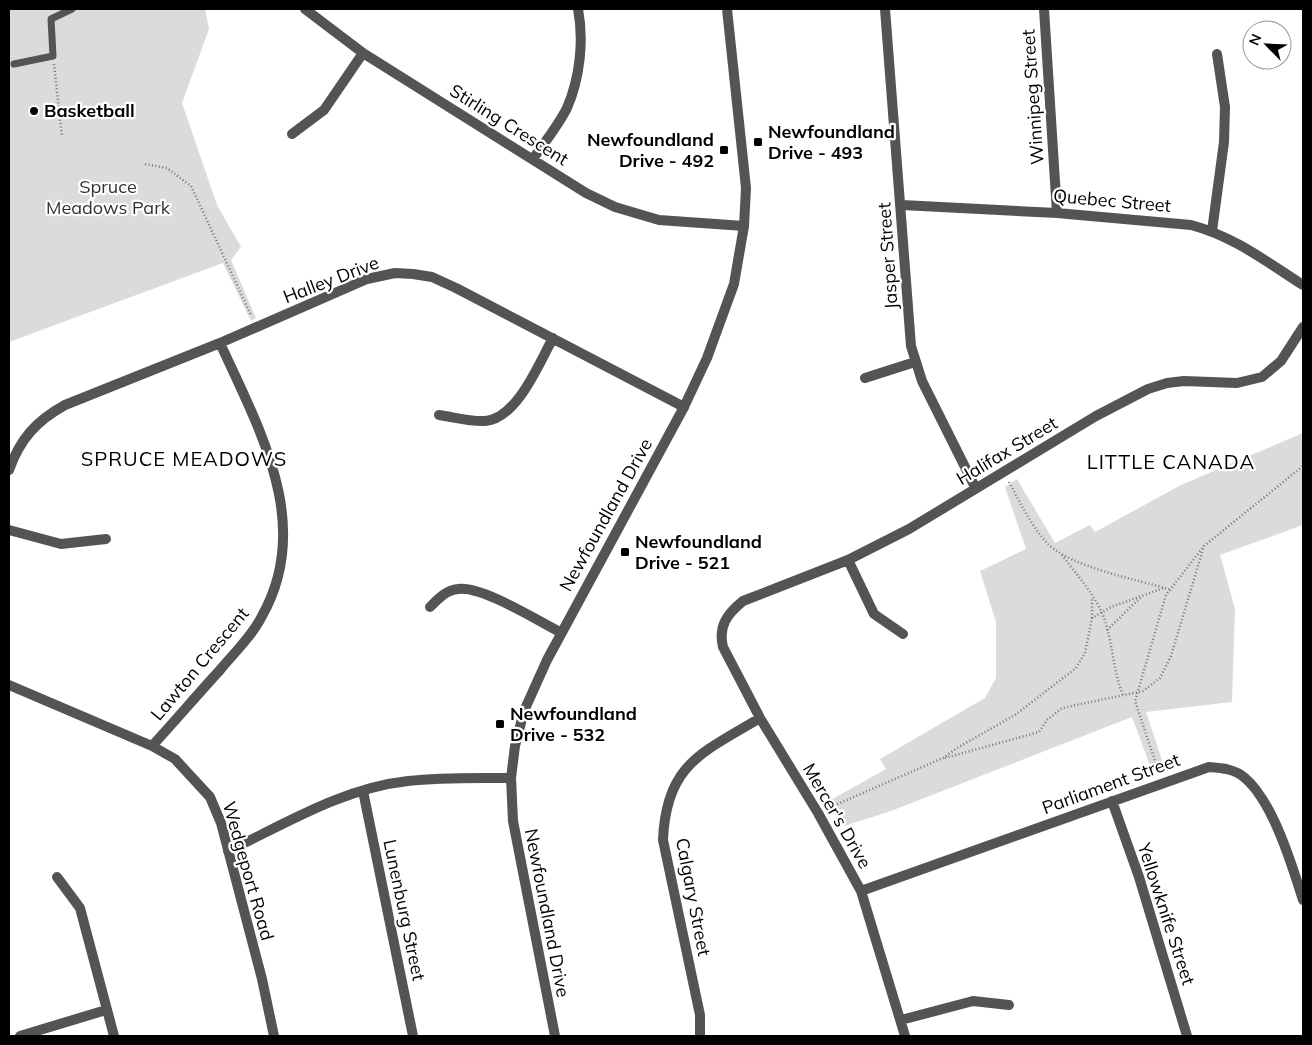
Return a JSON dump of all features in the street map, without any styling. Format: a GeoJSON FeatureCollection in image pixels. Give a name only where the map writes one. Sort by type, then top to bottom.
{"type":"FeatureCollection","features":[{"type":"Feature","properties":{"kind":"street","name":"Stirling Crescent"},"geometry":{"type":"LineString","coordinates":[[305,9],[363,53],[586,193],[637,215],[659,220],[744,226]]}},
{"type":"Feature","properties":{"kind":"street"},"geometry":{"type":"LineString","coordinates":[[533,159],[561,118],[575,82],[580,54],[578,9]]}},
{"type":"Feature","properties":{"kind":"street","name":"Newfoundland Drive"},"geometry":{"type":"LineString","coordinates":[[555,1036],[513,821],[511,778],[515,746],[524,712],[560,632],[684,407],[722,322],[738,267],[744,226],[746,188],[727,9]]}},
{"type":"Feature","properties":{"kind":"street","name":"Jasper Street"},"geometry":{"type":"LineString","coordinates":[[885,9],[902,205],[911,346],[915,362],[975,487]]}},
{"type":"Feature","properties":{"kind":"street","name":"Winnipeg Street"},"geometry":{"type":"LineString","coordinates":[[1044,9],[1057,213]]}},
{"type":"Feature","properties":{"kind":"street"},"geometry":{"type":"LineString","coordinates":[[292,134],[324,110],[363,53]]}},
{"type":"Feature","properties":{"kind":"street"},"geometry":{"type":"LineString","coordinates":[[1212,231],[1224,142],[1225,107],[1217,54]]}},
{"type":"Feature","properties":{"kind":"street","name":"Quebec Street"},"geometry":{"type":"LineString","coordinates":[[902,205],[1057,213],[1169,222],[1212,231],[1236,242],[1303,285]]}},
{"type":"Feature","properties":{"kind":"street","name":"Halley Drive"},"geometry":{"type":"LineString","coordinates":[[9,470],[14,456],[28,434],[45,416],[66,405],[220,343],[367,279],[395,273],[432,277],[684,407]]}},
{"type":"Feature","properties":{"kind":"street","name":"Halifax Street"},"geometry":{"type":"LineString","coordinates":[[723,622],[731,610],[743,601],[848,560],[909,529],[975,487],[1148,389],[1167,383],[1184,381],[1237,383],[1262,377],[1281,361],[1303,327]]}},
{"type":"Feature","properties":{"kind":"street"},"geometry":{"type":"LineString","coordinates":[[439,415],[484,421],[503,415],[516,403],[553,338]]}},
{"type":"Feature","properties":{"kind":"street","name":"Lawton Crescent"},"geometry":{"type":"LineString","coordinates":[[152,746],[236,651],[262,617],[278,578],[284,540],[282,501],[270,461],[220,343]]}},
{"type":"Feature","properties":{"kind":"street"},"geometry":{"type":"LineString","coordinates":[[865,378],[915,362]]}},
{"type":"Feature","properties":{"kind":"street"},"geometry":{"type":"LineString","coordinates":[[9,530],[61,544],[106,539]]}},
{"type":"Feature","properties":{"kind":"street"},"geometry":{"type":"LineString","coordinates":[[848,560],[874,614],[903,634]]}},
{"type":"Feature","properties":{"kind":"street"},"geometry":{"type":"LineString","coordinates":[[430,607],[449,591],[466,588],[489,595],[560,632]]}},
{"type":"Feature","properties":{"kind":"street","name":"Mercer's Drive"},"geometry":{"type":"LineString","coordinates":[[723,622],[720,637],[722,647],[760,718],[818,813],[861,891],[905,1036]]}},
{"type":"Feature","properties":{"kind":"street","name":"Wedgeport Road"},"geometry":{"type":"LineString","coordinates":[[9,686],[152,746],[175,759],[210,797],[221,823],[262,980],[274,1036]]}},
{"type":"Feature","properties":{"kind":"street","name":"Calgary Street"},"geometry":{"type":"LineString","coordinates":[[700,1036],[700,1014],[663,840],[664,816],[671,790],[687,766],[710,748],[760,718]]}},
{"type":"Feature","properties":{"kind":"street","name":"Parliament Street"},"geometry":{"type":"LineString","coordinates":[[861,891],[1209,766],[1233,771],[1245,778],[1256,790],[1287,851],[1303,900]]}},
{"type":"Feature","properties":{"kind":"street"},"geometry":{"type":"LineString","coordinates":[[228,850],[304,812],[363,791],[407,781],[511,778]]}},
{"type":"Feature","properties":{"kind":"street","name":"Lunenburg Street"},"geometry":{"type":"LineString","coordinates":[[363,791],[413,1036]]}},
{"type":"Feature","properties":{"kind":"street","name":"Yellowknife Street"},"geometry":{"type":"LineString","coordinates":[[1112,801],[1138,877],[1187,1036]]}},
{"type":"Feature","properties":{"kind":"street"},"geometry":{"type":"LineString","coordinates":[[57,877],[80,908],[114,1036]]}},
{"type":"Feature","properties":{"kind":"street"},"geometry":{"type":"LineString","coordinates":[[901,1020],[973,1001],[1009,1005]]}},
{"type":"Feature","properties":{"kind":"street"},"geometry":{"type":"LineString","coordinates":[[20,1036],[106,1010]]}},
{"type":"Feature","properties":{"kind":"lane"},"geometry":{"type":"LineString","coordinates":[[14,64],[53,56],[51,19],[72,9]]}},
{"type":"Feature","properties":{"kind":"path"},"geometry":{"type":"LineString","coordinates":[[53,56],[62,137]]}},
{"type":"Feature","properties":{"kind":"path"},"geometry":{"type":"LineString","coordinates":[[144,164],[168,168],[191,186],[251,315]]}},
{"type":"Feature","properties":{"kind":"path"},"geometry":{"type":"LineString","coordinates":[[1158,770],[1137,711],[1136,693],[1147,661],[1161,608],[1169,589],[1204,546],[1303,466]]}},
{"type":"Feature","properties":{"kind":"path"},"geometry":{"type":"LineString","coordinates":[[1009,482],[1028,518],[1049,544],[1061,554],[1101,612],[1107,630],[1114,671],[1123,695]]}},
{"type":"Feature","properties":{"kind":"path"},"geometry":{"type":"LineString","coordinates":[[827,806],[833,806],[943,758],[1038,732],[1047,720],[1062,708],[1136,693],[1152,686],[1166,668],[1204,546]]}},
{"type":"Feature","properties":{"kind":"path"},"geometry":{"type":"LineString","coordinates":[[1061,554],[1128,580],[1169,589]]}},
{"type":"Feature","properties":{"kind":"path"},"geometry":{"type":"LineString","coordinates":[[1092,618],[1101,612],[1164,588]]}},
{"type":"Feature","properties":{"kind":"path"},"geometry":{"type":"LineString","coordinates":[[1107,630],[1142,596]]}},
{"type":"Feature","properties":{"kind":"path"},"geometry":{"type":"LineString","coordinates":[[943,758],[1015,715],[1076,668],[1084,653],[1092,618],[1092,599]]}},
{"type":"Feature","properties":{"kind":"path"},"geometry":{"type":"LineString","coordinates":[[830,810],[833,806]]}},
{"type":"Feature","properties":{"kind":"green space","name":"Spruce Meadows Park"},"geometry":{"type":"Polygon","coordinates":[[[9,9],[205,9],[209,29],[182,103],[217,205],[241,247],[231,260],[256,318],[251,321],[223,263],[9,342],[9,9]]]}},
{"type":"Feature","properties":{"kind":"green space"},"geometry":{"type":"Polygon","coordinates":[[[1303,433],[1303,525],[1220,555],[1235,609],[1232,702],[1146,712],[1164,766],[1152,771],[1132,717],[891,811],[844,826],[827,802],[886,769],[880,759],[985,698],[996,678],[996,622],[980,571],[1026,549],[1005,487],[1017,479],[1055,543],[1090,525],[1095,532],[1181,485],[1303,433]]]}},
{"type":"Feature","properties":{"kind":"place","name":"Basketball"},"geometry":{"type":"Point","coordinates":[34,111]}},
{"type":"Feature","properties":{"kind":"place","name":"Newfoundland Drive - 493"},"geometry":{"type":"Point","coordinates":[758,142]}},
{"type":"Feature","properties":{"kind":"place","name":"Newfoundland Drive - 492"},"geometry":{"type":"Point","coordinates":[724,150]}},
{"type":"Feature","properties":{"kind":"place","name":"Newfoundland Drive - 521"},"geometry":{"type":"Point","coordinates":[625,552]}},
{"type":"Feature","properties":{"kind":"place","name":"Newfoundland Drive - 532"},"geometry":{"type":"Point","coordinates":[500,724]}},
{"type":"Feature","properties":{"kind":"district","name":"SPRUCE MEADOWS"},"geometry":{"type":"Point","coordinates":[184,459]}},
{"type":"Feature","properties":{"kind":"district","name":"LITTLE CANADA"},"geometry":{"type":"Point","coordinates":[1171,462]}}]}
